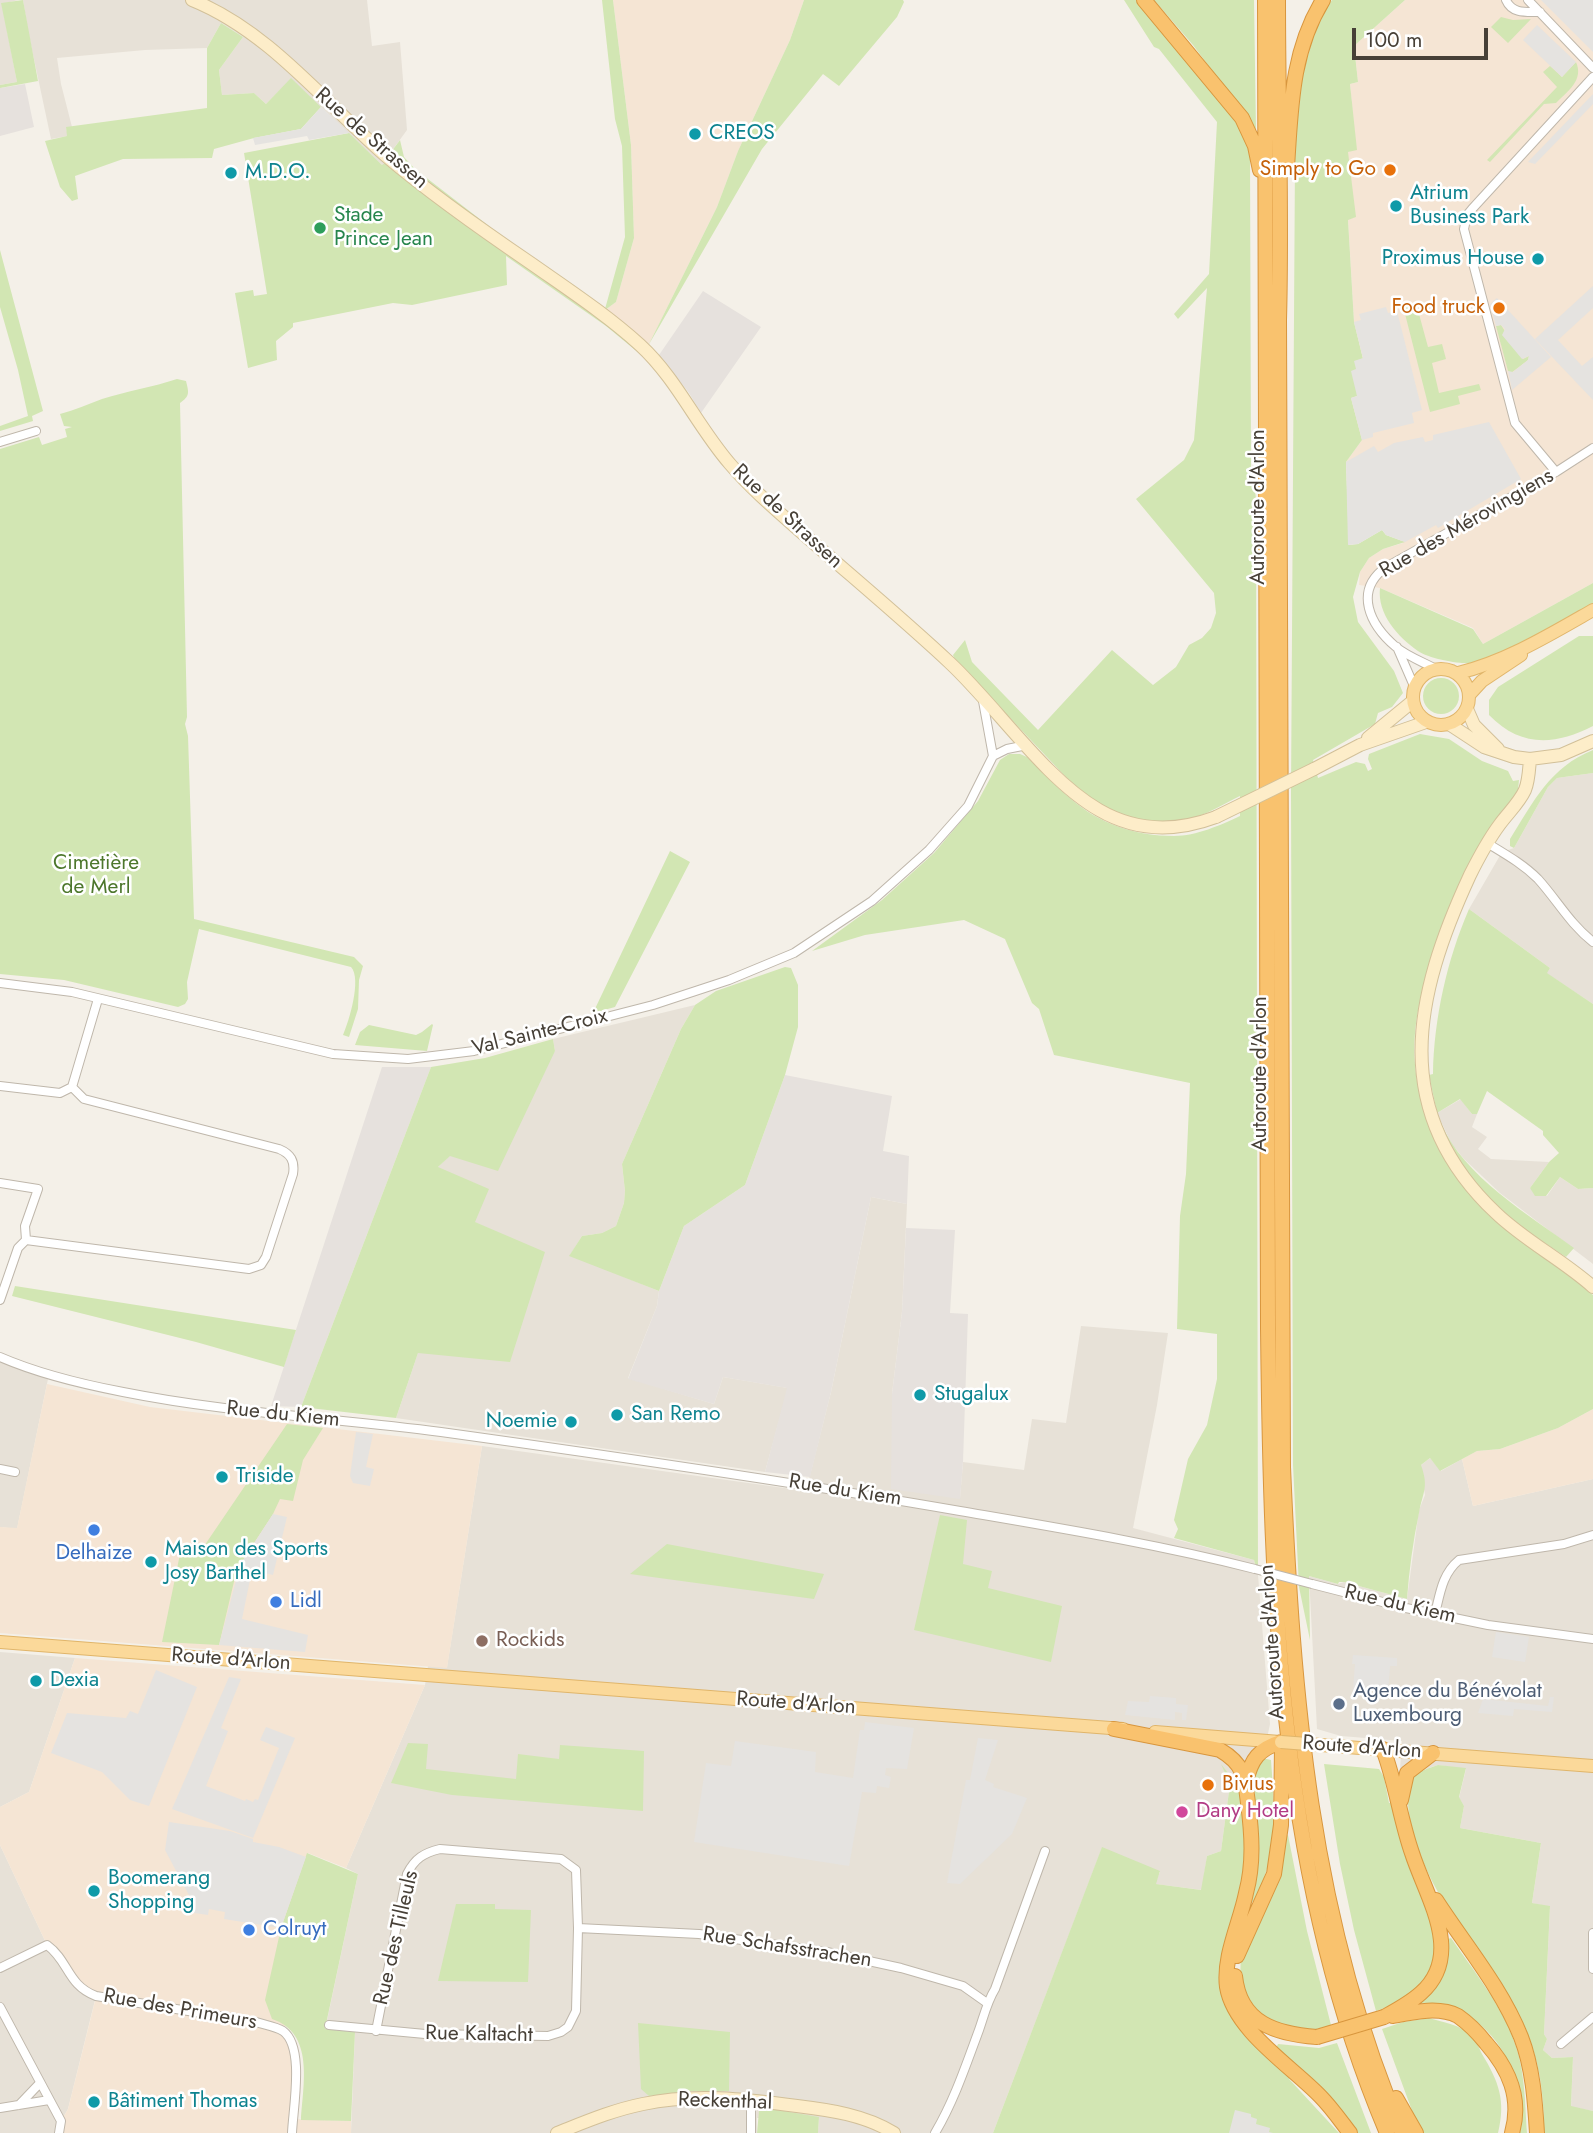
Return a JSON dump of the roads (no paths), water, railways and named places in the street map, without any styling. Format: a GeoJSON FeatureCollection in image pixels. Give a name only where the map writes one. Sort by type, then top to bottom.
{"type":"FeatureCollection","features":[{"type":"Feature","properties":{"kind":"highway"},"geometry":{"type":"LineString","coordinates":[[1144,0],[1242,118],[1255,146],[1266,190]]}},
{"type":"Feature","properties":{"kind":"highway","name":"Autoroute d'Arlon"},"geometry":{"type":"LineString","coordinates":[[1265,0],[1268,1328],[1272,1539],[1283,1701],[1296,1795],[1316,1903],[1351,2034],[1387,2133]]}},
{"type":"Feature","properties":{"kind":"highway","name":"Autoroute d'Arlon"},"geometry":{"type":"LineString","coordinates":[[1278,0],[1278,141],[1282,232],[1279,320],[1283,1467],[1289,1603],[1301,1731],[1316,1839],[1342,1957],[1402,2133]]}},
{"type":"Feature","properties":{"kind":"highway"},"geometry":{"type":"LineString","coordinates":[[1282,232],[1296,63],[1306,32],[1323,0]]}},
{"type":"Feature","properties":{"kind":"highway"},"geometry":{"type":"LineString","coordinates":[[1283,1701],[1281,1825],[1278,1852],[1267,1893],[1237,1956],[1236,1984],[1248,2010],[1263,2024],[1283,2034],[1317,2037]]}},
{"type":"Feature","properties":{"kind":"highway"},"geometry":{"type":"LineString","coordinates":[[1114,1729],[1220,1750],[1233,1758],[1242,1769],[1246,1782],[1253,1855],[1228,1970],[1227,1985],[1231,2000],[1249,2029],[1319,2095],[1350,2133]]}},
{"type":"Feature","properties":{"kind":"highway"},"geometry":{"type":"LineString","coordinates":[[1246,1782],[1254,1758],[1271,1743]]}},
{"type":"Feature","properties":{"kind":"highway"},"geometry":{"type":"LineString","coordinates":[[1383,1749],[1391,1770],[1405,1829],[1441,1935],[1438,1966],[1432,1980],[1422,1993],[1384,2017]]}},
{"type":"Feature","properties":{"kind":"highway"},"geometry":{"type":"LineString","coordinates":[[1401,1808],[1407,1773],[1433,1753]]}},
{"type":"Feature","properties":{"kind":"highway"},"geometry":{"type":"LineString","coordinates":[[1420,1875],[1482,1965],[1517,2028],[1531,2070],[1537,2133]]}},
{"type":"Feature","properties":{"kind":"highway"},"geometry":{"type":"LineString","coordinates":[[1228,1970],[1235,1999],[1253,2025],[1282,2039],[1302,2041],[1384,2017],[1436,2011],[1457,2015],[1478,2033],[1509,2074],[1516,2097],[1517,2118],[1512,2133]]}},
{"type":"Feature","properties":{"kind":"highway"},"geometry":{"type":"LineString","coordinates":[[1375,2060],[1416,2133]]}},
{"type":"Feature","properties":{"kind":"main road","name":"Rue de Strassen"},"geometry":{"type":"LineString","coordinates":[[192,0],[236,22],[262,42],[387,157],[439,198],[571,291],[640,345],[671,380],[708,435],[742,477],[948,660],[1056,776],[1097,809],[1117,819],[1152,828],[1195,824],[1216,817],[1360,745],[1426,722]]}},
{"type":"Feature","properties":{"kind":"main road"},"geometry":{"type":"LineString","coordinates":[[1470,694],[1482,681],[1593,610]]}},
{"type":"Feature","properties":{"kind":"main road"},"geometry":{"type":"LineString","coordinates":[[1458,673],[1468,686],[1470,694],[1467,709],[1462,716],[1449,724],[1440,726],[1426,722],[1415,709],[1413,701],[1414,686],[1422,675],[1443,668],[1458,673],[1475,669],[1565,626]]}},
{"type":"Feature","properties":{"kind":"main road","name":"Rue de Strassen"},"geometry":{"type":"LineString","coordinates":[[1360,745],[1413,701]]}},
{"type":"Feature","properties":{"kind":"main road"},"geometry":{"type":"LineString","coordinates":[[1467,709],[1474,725],[1501,752]]}},
{"type":"Feature","properties":{"kind":"main road"},"geometry":{"type":"LineString","coordinates":[[1449,724],[1483,747],[1530,759],[1561,755],[1593,741]]}},
{"type":"Feature","properties":{"kind":"main road"},"geometry":{"type":"LineString","coordinates":[[1530,759],[1526,788],[1488,843],[1464,890],[1449,929],[1426,1007],[1420,1052],[1428,1106],[1444,1148],[1472,1188],[1508,1223],[1593,1287]]}},
{"type":"Feature","properties":{"kind":"main road","name":"Route d'Arlon"},"geometry":{"type":"LineString","coordinates":[[0,1642],[1593,1766]]}},
{"type":"Feature","properties":{"kind":"main road","name":"Reckenthal"},"geometry":{"type":"LineString","coordinates":[[557,2133],[641,2104],[700,2098],[751,2100],[846,2114],[867,2120],[894,2133]]}},
{"type":"Feature","properties":{"kind":"street"},"geometry":{"type":"LineString","coordinates":[[1506,0],[1511,8],[1519,11],[1540,12]]}},
{"type":"Feature","properties":{"kind":"street"},"geometry":{"type":"LineString","coordinates":[[1528,0],[1593,68]]}},
{"type":"Feature","properties":{"kind":"street"},"geometry":{"type":"LineString","coordinates":[[1556,472],[1515,423],[1464,229],[1472,209],[1593,77]]}},
{"type":"Feature","properties":{"kind":"street"},"geometry":{"type":"LineString","coordinates":[[0,442],[36,430]]}},
{"type":"Feature","properties":{"kind":"street","name":"Rue des Mérovingiens"},"geometry":{"type":"LineString","coordinates":[[1414,686],[1397,648],[1377,626],[1368,605],[1371,582],[1378,573],[1556,472],[1593,448]]}},
{"type":"Feature","properties":{"kind":"street","name":"Rue des Mérovingiens"},"geometry":{"type":"LineString","coordinates":[[1397,648],[1436,669]]}},
{"type":"Feature","properties":{"kind":"street"},"geometry":{"type":"LineString","coordinates":[[982,694],[993,756],[1027,744]]}},
{"type":"Feature","properties":{"kind":"street","name":"Val Sainte-Croix"},"geometry":{"type":"LineString","coordinates":[[0,983],[37,986],[98,999],[333,1054],[408,1059],[435,1058],[474,1051],[665,1002],[791,955],[872,901],[929,850],[968,806],[993,756]]}},
{"type":"Feature","properties":{"kind":"street"},"geometry":{"type":"LineString","coordinates":[[1488,843],[1523,865],[1535,876],[1560,909],[1593,942]]}},
{"type":"Feature","properties":{"kind":"street"},"geometry":{"type":"LineString","coordinates":[[0,1086],[60,1093],[72,1087],[98,999]]}},
{"type":"Feature","properties":{"kind":"street"},"geometry":{"type":"LineString","coordinates":[[26,1240],[249,1269],[261,1265],[266,1257],[293,1174],[292,1157],[288,1152],[84,1099],[72,1087]]}},
{"type":"Feature","properties":{"kind":"street"},"geometry":{"type":"LineString","coordinates":[[0,1183],[38,1189],[25,1226],[26,1240],[19,1248],[0,1300]]}},
{"type":"Feature","properties":{"kind":"street","name":"Rue du Kiem"},"geometry":{"type":"LineString","coordinates":[[0,1357],[18,1365],[90,1385],[214,1408],[443,1433],[803,1484],[1127,1539],[1435,1614],[1488,1625],[1593,1639]]}},
{"type":"Feature","properties":{"kind":"street"},"geometry":{"type":"LineString","coordinates":[[0,1469],[15,1472]]}},
{"type":"Feature","properties":{"kind":"street"},"geometry":{"type":"LineString","coordinates":[[1435,1614],[1443,1580],[1449,1568],[1459,1560],[1564,1544],[1593,1535]]}},
{"type":"Feature","properties":{"kind":"street","name":"Rue des Tilleuls"},"geometry":{"type":"LineString","coordinates":[[376,2031],[407,1874],[412,1864],[426,1852],[440,1849],[561,1860],[576,1870],[578,1928]]}},
{"type":"Feature","properties":{"kind":"street"},"geometry":{"type":"LineString","coordinates":[[934,2133],[948,2112],[980,2027],[986,2003],[995,1989],[1045,1851]]}},
{"type":"Feature","properties":{"kind":"street","name":"Rue Schafsstrachen"},"geometry":{"type":"LineString","coordinates":[[578,1928],[699,1934],[827,1952],[901,1968],[963,1986],[986,2003]]}},
{"type":"Feature","properties":{"kind":"street","name":"Rue Kaltacht"},"geometry":{"type":"LineString","coordinates":[[330,2025],[425,2034],[548,2036],[561,2032],[568,2027],[576,2011],[578,1928]]}},
{"type":"Feature","properties":{"kind":"street"},"geometry":{"type":"LineString","coordinates":[[1593,1933],[1593,1969]]}},
{"type":"Feature","properties":{"kind":"street","name":"Rue des Primeurs"},"geometry":{"type":"LineString","coordinates":[[0,1968],[47,1945],[56,1952],[82,1991],[96,1996],[256,2022],[282,2031],[293,2044],[296,2060],[292,2133]]}},
{"type":"Feature","properties":{"kind":"street"},"geometry":{"type":"LineString","coordinates":[[0,2007],[61,2120],[59,2133]]}},
{"type":"Feature","properties":{"kind":"street"},"geometry":{"type":"LineString","coordinates":[[1561,2044],[1593,2017]]}},
{"type":"Feature","properties":{"kind":"street"},"geometry":{"type":"LineString","coordinates":[[19,2105],[40,2083]]}},
{"type":"Feature","properties":{"kind":"street"},"geometry":{"type":"LineString","coordinates":[[0,2108],[49,2100]]}},
{"type":"Feature","properties":{"kind":"street"},"geometry":{"type":"LineString","coordinates":[[751,2100],[751,2133]]}},
{"type":"Feature","properties":{"kind":"place","name":"CREOS"},"geometry":{"type":"Point","coordinates":[695,134]}},
{"type":"Feature","properties":{"kind":"place","name":"Simply to Go"},"geometry":{"type":"Point","coordinates":[1390,170]}},
{"type":"Feature","properties":{"kind":"place","name":"M.D.O."},"geometry":{"type":"Point","coordinates":[231,173]}},
{"type":"Feature","properties":{"kind":"place","name":"Atrium Business Park"},"geometry":{"type":"Point","coordinates":[1396,206]}},
{"type":"Feature","properties":{"kind":"place","name":"Stade Prince Jean"},"geometry":{"type":"Point","coordinates":[320,228]}},
{"type":"Feature","properties":{"kind":"place","name":"Proximus House"},"geometry":{"type":"Point","coordinates":[1538,259]}},
{"type":"Feature","properties":{"kind":"place","name":"Food truck"},"geometry":{"type":"Point","coordinates":[1499,308]}},
{"type":"Feature","properties":{"kind":"place","name":"Stugalux"},"geometry":{"type":"Point","coordinates":[920,1395]}},
{"type":"Feature","properties":{"kind":"place","name":"San Remo"},"geometry":{"type":"Point","coordinates":[617,1415]}},
{"type":"Feature","properties":{"kind":"place","name":"Noemie"},"geometry":{"type":"Point","coordinates":[571,1422]}},
{"type":"Feature","properties":{"kind":"place","name":"Triside"},"geometry":{"type":"Point","coordinates":[222,1477]}},
{"type":"Feature","properties":{"kind":"place","name":"Delhaize"},"geometry":{"type":"Point","coordinates":[94,1530]}},
{"type":"Feature","properties":{"kind":"place","name":"Maison des Sports Josy Barthel"},"geometry":{"type":"Point","coordinates":[151,1562]}},
{"type":"Feature","properties":{"kind":"place","name":"Lidl"},"geometry":{"type":"Point","coordinates":[276,1602]}},
{"type":"Feature","properties":{"kind":"place","name":"Rockids"},"geometry":{"type":"Point","coordinates":[482,1641]}},
{"type":"Feature","properties":{"kind":"place","name":"Dexia"},"geometry":{"type":"Point","coordinates":[36,1681]}},
{"type":"Feature","properties":{"kind":"place","name":"Agence du Bénévolat Luxembourg"},"geometry":{"type":"Point","coordinates":[1339,1704]}},
{"type":"Feature","properties":{"kind":"place","name":"Bivius"},"geometry":{"type":"Point","coordinates":[1208,1785]}},
{"type":"Feature","properties":{"kind":"place","name":"Dany Hotel"},"geometry":{"type":"Point","coordinates":[1182,1812]}},
{"type":"Feature","properties":{"kind":"place","name":"Boomerang Shopping"},"geometry":{"type":"Point","coordinates":[94,1891]}},
{"type":"Feature","properties":{"kind":"place","name":"Colruyt"},"geometry":{"type":"Point","coordinates":[249,1930]}},
{"type":"Feature","properties":{"kind":"place","name":"Bâtiment Thomas"},"geometry":{"type":"Point","coordinates":[94,2102]}},
{"type":"Feature","properties":{"kind":"park label","name":"Cimetière de Merl"},"geometry":{"type":"Point","coordinates":[96,876]}}]}
